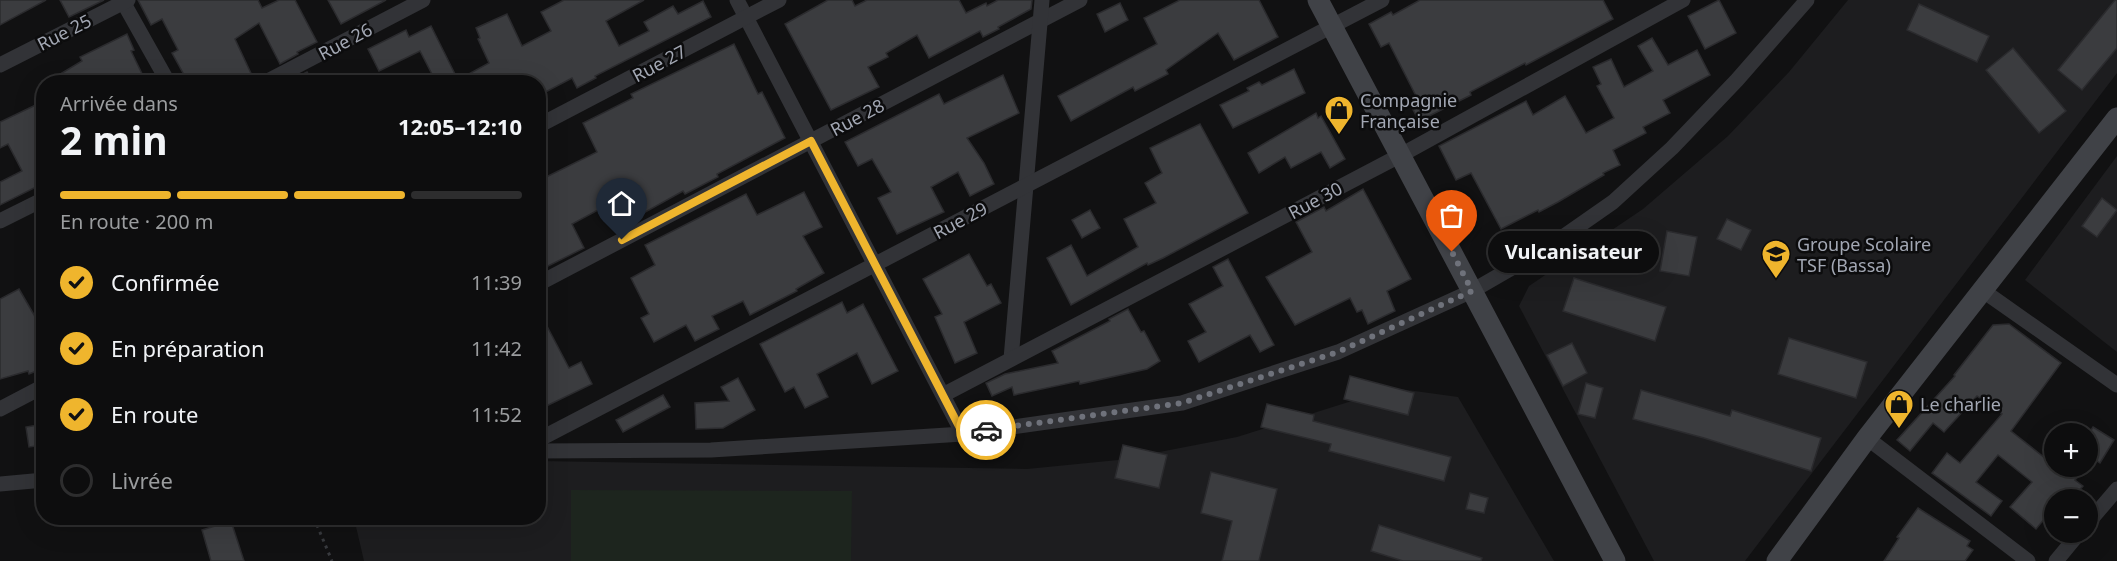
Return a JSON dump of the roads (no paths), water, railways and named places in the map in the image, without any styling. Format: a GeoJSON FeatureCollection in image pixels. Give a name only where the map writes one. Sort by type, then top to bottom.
{"type":"FeatureCollection","features":[{"type":"Feature","properties":{"kind":"main road"},"geometry":{"type":"LineString","coordinates":[[1318,0],[1615,561]]}},
{"type":"Feature","properties":{"kind":"main road"},"geometry":{"type":"LineString","coordinates":[[1777,561],[1867,438],[2117,118]]}},
{"type":"Feature","properties":{"kind":"street","name":"Rue 26"},"geometry":{"type":"LineString","coordinates":[[279,75],[423,0]]}},
{"type":"Feature","properties":{"kind":"street"},"geometry":{"type":"LineString","coordinates":[[737,0],[963,434]]}},
{"type":"Feature","properties":{"kind":"street","name":"Rue 27"},"geometry":{"type":"LineString","coordinates":[[546,122],[779,0]]}},
{"type":"Feature","properties":{"kind":"street"},"geometry":{"type":"LineString","coordinates":[[1011,359],[1042,0]]}},
{"type":"Feature","properties":{"kind":"street","name":"Rue 28"},"geometry":{"type":"LineString","coordinates":[[546,280],[1080,0]]}},
{"type":"Feature","properties":{"kind":"street","name":"Rue 29"},"geometry":{"type":"LineString","coordinates":[[546,436],[1382,0]]}},
{"type":"Feature","properties":{"kind":"street","name":"Rue 30"},"geometry":{"type":"LineString","coordinates":[[943,395],[1401,156],[1683,0]]}},
{"type":"Feature","properties":{"kind":"street"},"geometry":{"type":"LineString","coordinates":[[546,451],[711,450],[963,434],[1182,403],[1338,352],[1472,291],[1550,246],[1613,202],[1672,148],[1737,80],[1807,0]]}},
{"type":"Feature","properties":{"kind":"street"},"geometry":{"type":"LineString","coordinates":[[125,1],[164,75]]}},
{"type":"Feature","properties":{"kind":"street","name":"Rue 25"},"geometry":{"type":"LineString","coordinates":[[0,64],[125,1]]}},
{"type":"Feature","properties":{"kind":"street"},"geometry":{"type":"LineString","coordinates":[[0,221],[36,203]]}},
{"type":"Feature","properties":{"kind":"street"},"geometry":{"type":"LineString","coordinates":[[1983,290],[2117,385]]}},
{"type":"Feature","properties":{"kind":"street"},"geometry":{"type":"LineString","coordinates":[[0,409],[36,390]]}},
{"type":"Feature","properties":{"kind":"street"},"geometry":{"type":"LineString","coordinates":[[1867,438],[2028,561]]}},
{"type":"Feature","properties":{"kind":"street"},"geometry":{"type":"LineString","coordinates":[[0,484],[36,481]]}},
{"type":"Feature","properties":{"kind":"street"},"geometry":{"type":"LineString","coordinates":[[2098,511],[2117,489]]}},
{"type":"Feature","properties":{"kind":"street"},"geometry":{"type":"LineString","coordinates":[[2056,561],[2071,543]]}},
{"type":"Feature","properties":{"kind":"place","name":"Compagnie Française"},"geometry":{"type":"Point","coordinates":[1339,136]}},
{"type":"Feature","properties":{"kind":"place","name":"Vulcanisateur"},"geometry":{"type":"Point","coordinates":[1452,252]}},
{"type":"Feature","properties":{"kind":"place","name":"Groupe Scolaire TSF (Bassa)"},"geometry":{"type":"Point","coordinates":[1776,280]}},
{"type":"Feature","properties":{"kind":"place","name":"Le charlie"},"geometry":{"type":"Point","coordinates":[1899,430]}}]}
